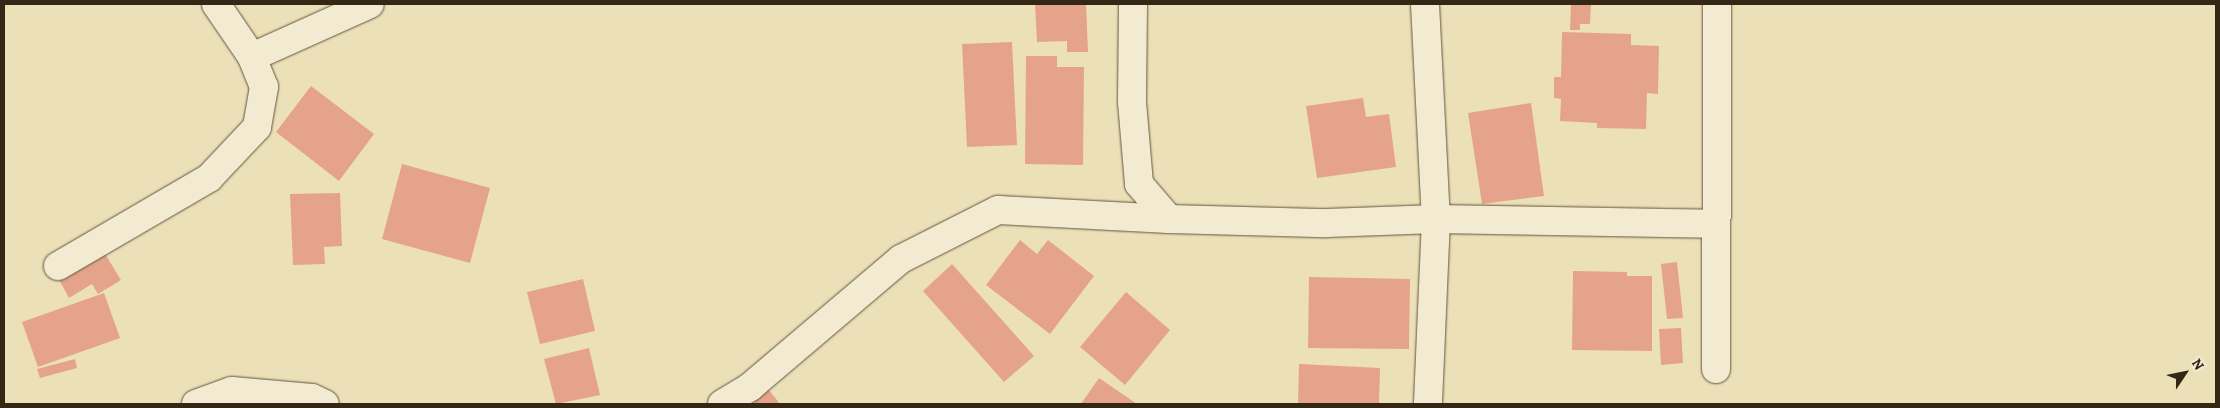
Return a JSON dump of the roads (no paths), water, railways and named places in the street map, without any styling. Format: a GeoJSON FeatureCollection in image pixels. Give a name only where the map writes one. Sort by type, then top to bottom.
{"type":"FeatureCollection","features":[{"type":"Feature","properties":{"kind":"street"},"geometry":{"type":"LineString","coordinates":[[58,266],[209,178],[257,127],[264,87],[252,57],[216,4]]}},
{"type":"Feature","properties":{"kind":"street"},"geometry":{"type":"LineString","coordinates":[[252,57],[370,4]]}},
{"type":"Feature","properties":{"kind":"street"},"geometry":{"type":"LineString","coordinates":[[1133,4],[1132,102],[1139,184],[1169,219]]}},
{"type":"Feature","properties":{"kind":"street"},"geometry":{"type":"LineString","coordinates":[[1425,4],[1436,219],[1428,404]]}},
{"type":"Feature","properties":{"kind":"street"},"geometry":{"type":"LineString","coordinates":[[1716,369],[1717,4]]}},
{"type":"Feature","properties":{"kind":"street"},"geometry":{"type":"LineString","coordinates":[[722,404],[750,387],[901,259],[998,210],[1169,219],[1327,223],[1436,219],[1715,224]]}},
{"type":"Feature","properties":{"kind":"street"},"geometry":{"type":"LineString","coordinates":[[196,404],[232,391],[312,398],[325,404]]}}]}
